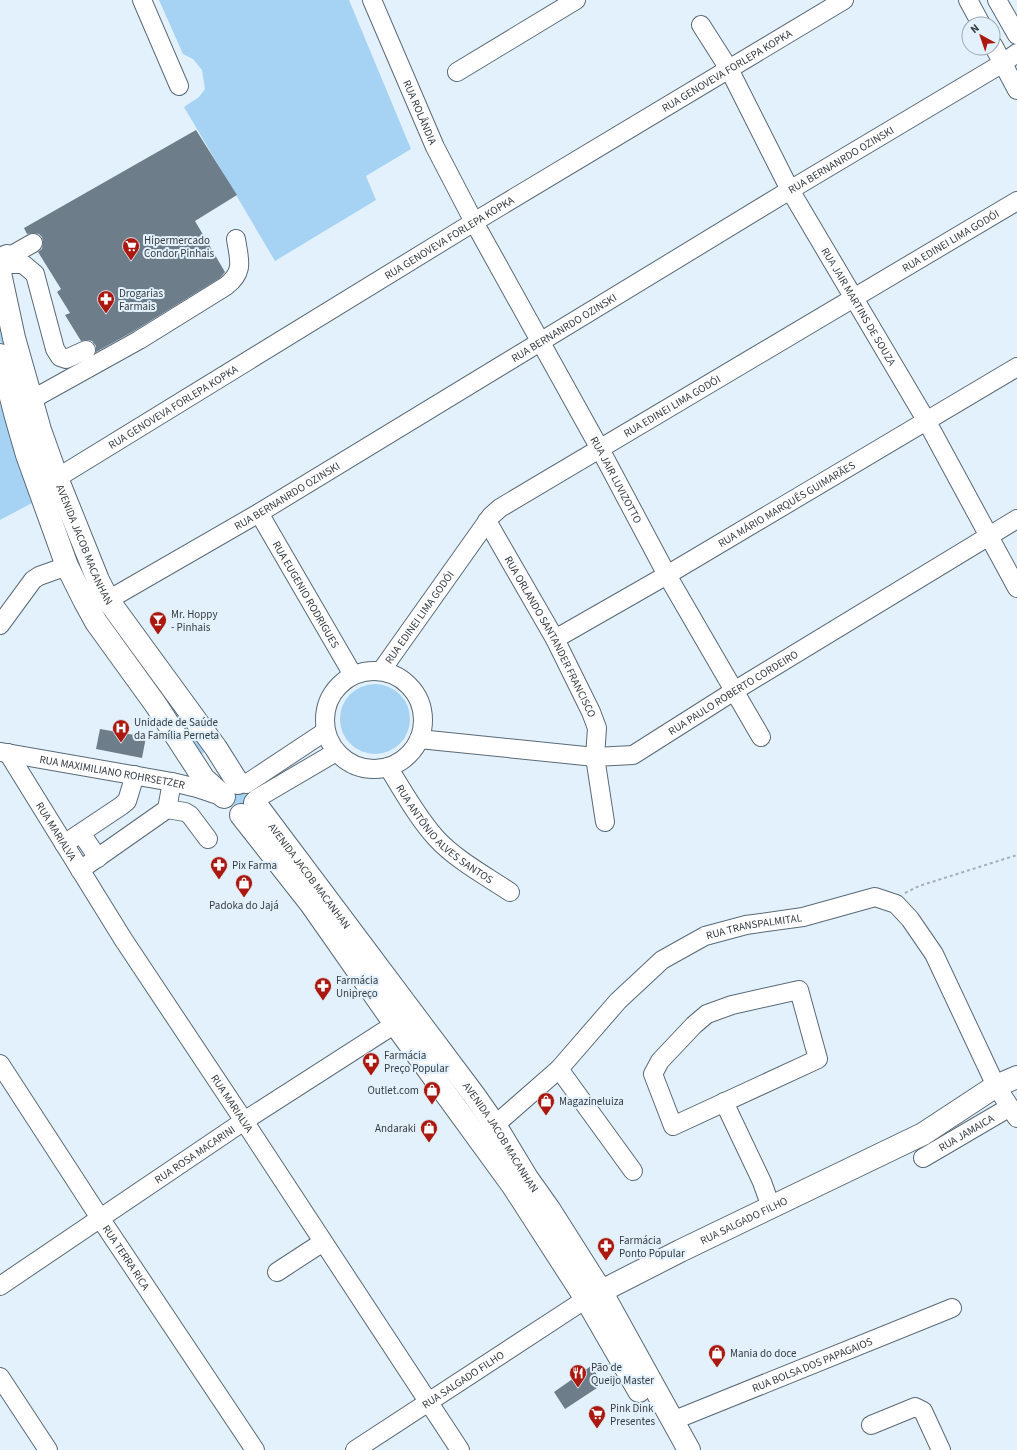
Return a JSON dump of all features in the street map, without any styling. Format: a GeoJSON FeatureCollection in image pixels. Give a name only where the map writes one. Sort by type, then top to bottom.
{"type":"FeatureCollection","features":[{"type":"Feature","properties":{"kind":"main road","name":"AVENIDA JACOB MACANHAN"},"geometry":{"type":"LineString","coordinates":[[0,273],[14,338],[40,430],[57,478],[98,580],[108,600],[216,748],[244,797],[311,904],[403,1018],[486,1130],[513,1186],[593,1295],[689,1450]]}},
{"type":"Feature","properties":{"kind":"main road","name":"AVENIDA JACOB MACANHAN"},"geometry":{"type":"LineString","coordinates":[[0,355],[27,454],[67,566],[96,622],[194,760],[204,779],[244,797]]}},
{"type":"Feature","properties":{"kind":"main road"},"geometry":{"type":"LineString","coordinates":[[194,760],[205,758],[216,748]]}},
{"type":"Feature","properties":{"kind":"main road","name":"RUA SALGADO FILHO"},"geometry":{"type":"LineString","coordinates":[[593,1295],[680,1251],[923,1134],[996,1086],[1017,1077]]}},
{"type":"Feature","properties":{"kind":"main road","name":"AVENIDA JACOB MACANHAN"},"geometry":{"type":"LineString","coordinates":[[593,1295],[672,1450]]}},
{"type":"Feature","properties":{"kind":"street"},"geometry":{"type":"LineString","coordinates":[[142,0],[179,86]]}},
{"type":"Feature","properties":{"kind":"street","name":"RUA ROLÂNDIA"},"geometry":{"type":"LineString","coordinates":[[372,0],[435,147],[474,222]]}},
{"type":"Feature","properties":{"kind":"street"},"geometry":{"type":"LineString","coordinates":[[457,72],[576,0]]}},
{"type":"Feature","properties":{"kind":"street","name":"RUA GENOVEVA FORLEPA KOPKA"},"geometry":{"type":"LineString","coordinates":[[57,478],[474,222],[844,0]]}},
{"type":"Feature","properties":{"kind":"street"},"geometry":{"type":"LineString","coordinates":[[968,0],[977,16]]}},
{"type":"Feature","properties":{"kind":"street"},"geometry":{"type":"LineString","coordinates":[[997,0],[1017,35]]}},
{"type":"Feature","properties":{"kind":"street","name":"RUA JAIR MARTINS DE SOUZA"},"geometry":{"type":"LineString","coordinates":[[701,25],[729,69],[790,190],[926,420],[1017,588]]}},
{"type":"Feature","properties":{"kind":"street"},"geometry":{"type":"LineString","coordinates":[[1001,51],[1010,58],[1017,90]]}},
{"type":"Feature","properties":{"kind":"street","name":"RUA BERNANRDO OZINSKI"},"geometry":{"type":"LineString","coordinates":[[108,600],[259,513],[540,341],[1010,58]]}},
{"type":"Feature","properties":{"kind":"street","name":"RUA EDINEI LIMA GODÓI"},"geometry":{"type":"LineString","coordinates":[[381,671],[487,521],[500,508],[1017,201]]}},
{"type":"Feature","properties":{"kind":"street","name":"RUA JAIR LUVIZOTTO"},"geometry":{"type":"LineString","coordinates":[[474,222],[667,575],[761,737]]}},
{"type":"Feature","properties":{"kind":"street"},"geometry":{"type":"LineString","coordinates":[[31,400],[138,340],[234,280],[240,269],[236,238]]}},
{"type":"Feature","properties":{"kind":"street"},"geometry":{"type":"LineString","coordinates":[[0,257],[7,254],[12,255],[33,243]]}},
{"type":"Feature","properties":{"kind":"street"},"geometry":{"type":"LineString","coordinates":[[0,267],[11,264],[23,264],[35,274],[55,348],[60,357],[66,359],[86,350]]}},
{"type":"Feature","properties":{"kind":"street","name":"RUA MÁRIO MARQUÊS GUIMARÃES"},"geometry":{"type":"LineString","coordinates":[[555,639],[667,575],[1017,367]]}},
{"type":"Feature","properties":{"kind":"street","name":"RUA EUGENIO RODRIGUES"},"geometry":{"type":"LineString","coordinates":[[259,513],[352,675]]}},
{"type":"Feature","properties":{"kind":"street","name":"RUA PAULO ROBERTO CORDEIRO"},"geometry":{"type":"LineString","coordinates":[[419,739],[595,757],[633,755],[734,691],[1017,519]]}},
{"type":"Feature","properties":{"kind":"street","name":"RUA ORLANDO SANTANDER FRANCISCO"},"geometry":{"type":"LineString","coordinates":[[487,521],[555,639],[591,712],[597,728],[595,757],[605,822]]}},
{"type":"Feature","properties":{"kind":"street"},"geometry":{"type":"LineString","coordinates":[[0,625],[33,580],[39,576],[67,566]]}},
{"type":"Feature","properties":{"kind":"street"},"geometry":{"type":"LineString","coordinates":[[366,671],[381,671],[402,679],[417,694],[421,704],[423,726],[415,747],[405,758],[388,767],[374,769],[360,767],[347,761],[336,752],[331,745],[326,731],[325,713],[330,699],[338,687],[352,675],[366,671]]}},
{"type":"Feature","properties":{"kind":"street"},"geometry":{"type":"LineString","coordinates":[[244,797],[326,731]]}},
{"type":"Feature","properties":{"kind":"street"},"geometry":{"type":"LineString","coordinates":[[244,797],[336,752]]}},
{"type":"Feature","properties":{"kind":"street","name":"RUA MAXIMILIANO ROHRSETZER"},"geometry":{"type":"LineString","coordinates":[[4,753],[135,775],[244,797]]}},
{"type":"Feature","properties":{"kind":"street","name":"RUA MARIALVA"},"geometry":{"type":"LineString","coordinates":[[4,753],[64,844],[123,939],[460,1450]]}},
{"type":"Feature","properties":{"kind":"street","name":"RUA ANTÔNIO ALVES SANTOS"},"geometry":{"type":"LineString","coordinates":[[388,767],[436,838],[464,861],[510,892]]}},
{"type":"Feature","properties":{"kind":"street"},"geometry":{"type":"LineString","coordinates":[[64,844],[127,801],[135,775]]}},
{"type":"Feature","properties":{"kind":"street"},"geometry":{"type":"LineString","coordinates":[[80,870],[167,809],[172,782]]}},
{"type":"Feature","properties":{"kind":"street"},"geometry":{"type":"LineString","coordinates":[[167,809],[185,812],[190,815],[208,839]]}},
{"type":"Feature","properties":{"kind":"street"},"geometry":{"type":"LineString","coordinates":[[81,833],[98,858]]}},
{"type":"Feature","properties":{"kind":"street","name":"RUA TRANSPALMITAL"},"geometry":{"type":"LineString","coordinates":[[486,1130],[559,1069],[618,1001],[662,960],[706,936],[746,926],[803,917],[875,897],[896,904],[910,919],[934,954],[996,1086],[1013,1113]]}},
{"type":"Feature","properties":{"kind":"street"},"geometry":{"type":"LineString","coordinates":[[799,990],[818,1059],[724,1102],[673,1126],[653,1074],[660,1061],[694,1025],[707,1014],[732,1005],[799,990]]}},
{"type":"Feature","properties":{"kind":"street","name":"RUA ROSA MACARINI"},"geometry":{"type":"LineString","coordinates":[[0,1286],[244,1121],[403,1018]]}},
{"type":"Feature","properties":{"kind":"street","name":"RUA TERRA RICA"},"geometry":{"type":"LineString","coordinates":[[0,1064],[100,1218],[255,1450]]}},
{"type":"Feature","properties":{"kind":"street"},"geometry":{"type":"LineString","coordinates":[[559,1069],[633,1171]]}},
{"type":"Feature","properties":{"kind":"street"},"geometry":{"type":"LineString","coordinates":[[724,1102],[762,1182],[772,1207]]}},
{"type":"Feature","properties":{"kind":"street","name":"RUA JAMAICA"},"geometry":{"type":"LineString","coordinates":[[923,1158],[1013,1113]]}},
{"type":"Feature","properties":{"kind":"street"},"geometry":{"type":"LineString","coordinates":[[277,1272],[324,1242]]}},
{"type":"Feature","properties":{"kind":"street","name":"RUA SALGADO FILHO"},"geometry":{"type":"LineString","coordinates":[[355,1450],[593,1295]]}},
{"type":"Feature","properties":{"kind":"street","name":"RUA BOLSA DOS PAPAGAIOS"},"geometry":{"type":"LineString","coordinates":[[672,1421],[952,1308]]}},
{"type":"Feature","properties":{"kind":"street"},"geometry":{"type":"LineString","coordinates":[[0,1377],[48,1450]]}},
{"type":"Feature","properties":{"kind":"street"},"geometry":{"type":"LineString","coordinates":[[871,1425],[915,1407],[923,1411],[941,1450]]}},
{"type":"Feature","properties":{"kind":"path"},"geometry":{"type":"LineString","coordinates":[[887,901],[919,886],[1017,855]]}},
{"type":"Feature","properties":{"kind":"shaded area"},"geometry":{"type":"Polygon","coordinates":[[[159,0],[349,0],[411,149],[366,176],[376,200],[275,261],[184,107],[199,97],[205,89],[202,70],[193,59],[183,54],[159,0]]]}},
{"type":"Feature","properties":{"kind":"shaded area"},"geometry":{"type":"Polygon","coordinates":[[[0,325],[11,368],[85,578],[203,748],[204,753],[201,754],[95,609],[23,423],[0,340],[0,325]]]}},
{"type":"Feature","properties":{"kind":"shaded area"},"geometry":{"type":"Polygon","coordinates":[[[0,403],[32,503],[0,520],[0,403]]]}},
{"type":"Feature","properties":{"kind":"shaded area"},"geometry":{"type":"Polygon","coordinates":[[[368,684],[382,684],[395,690],[404,699],[410,712],[408,732],[400,744],[382,754],[368,754],[355,748],[346,739],[340,726],[340,712],[346,699],[355,690],[368,684]]]}},
{"type":"Feature","properties":{"kind":"shaded area"},"geometry":{"type":"Polygon","coordinates":[[[233,791],[247,792],[249,795],[245,806],[237,807],[231,802],[233,791]]]}},
{"type":"Feature","properties":{"kind":"building","name":"Hipermercado Condor Pinhais"},"geometry":{"type":"Polygon","coordinates":[[[196,130],[237,195],[195,221],[225,272],[220,278],[134,331],[96,352],[96,346],[92,341],[81,341],[65,315],[70,313],[57,292],[61,289],[38,252],[42,249],[42,237],[39,234],[27,234],[24,228],[196,130]]]}},
{"type":"Feature","properties":{"kind":"building","name":"Unidade de Saúde da Família Perneta"},"geometry":{"type":"Polygon","coordinates":[[[100,729],[146,737],[142,758],[96,749],[100,729]]]}},
{"type":"Feature","properties":{"kind":"building","name":"Pão de Queijo Master"},"geometry":{"type":"Polygon","coordinates":[[[591,1366],[603,1384],[565,1409],[554,1392],[591,1366]]]}},
{"type":"Feature","properties":{"kind":"place","name":"Hipermercado Condor Pinhais"},"geometry":{"type":"Point","coordinates":[131,261]}},
{"type":"Feature","properties":{"kind":"place","name":"Drogarias Farmais"},"geometry":{"type":"Point","coordinates":[106,314]}},
{"type":"Feature","properties":{"kind":"place","name":"Mr. Hoppy - Pinhais"},"geometry":{"type":"Point","coordinates":[158,635]}},
{"type":"Feature","properties":{"kind":"place","name":"Unidade de Saúde da Família Perneta"},"geometry":{"type":"Point","coordinates":[121,743]}},
{"type":"Feature","properties":{"kind":"place","name":"Pix Farma"},"geometry":{"type":"Point","coordinates":[219,880]}},
{"type":"Feature","properties":{"kind":"place","name":"Padoka do Jajá"},"geometry":{"type":"Point","coordinates":[244,898]}},
{"type":"Feature","properties":{"kind":"place","name":"Farmácia Unipreço"},"geometry":{"type":"Point","coordinates":[323,1001]}},
{"type":"Feature","properties":{"kind":"place","name":"Farmácia Preço Popular"},"geometry":{"type":"Point","coordinates":[371,1076]}},
{"type":"Feature","properties":{"kind":"place","name":"Outlet.com"},"geometry":{"type":"Point","coordinates":[432,1105]}},
{"type":"Feature","properties":{"kind":"place","name":"Magazineluiza"},"geometry":{"type":"Point","coordinates":[546,1116]}},
{"type":"Feature","properties":{"kind":"place","name":"Andaraki"},"geometry":{"type":"Point","coordinates":[429,1143]}},
{"type":"Feature","properties":{"kind":"place","name":"Farmácia Ponto Popular"},"geometry":{"type":"Point","coordinates":[606,1261]}},
{"type":"Feature","properties":{"kind":"place","name":"Mania do doce"},"geometry":{"type":"Point","coordinates":[717,1368]}},
{"type":"Feature","properties":{"kind":"place","name":"Pão de Queijo Master"},"geometry":{"type":"Point","coordinates":[578,1388]}},
{"type":"Feature","properties":{"kind":"place","name":"Pink Dink Presentes"},"geometry":{"type":"Point","coordinates":[597,1429]}}]}
